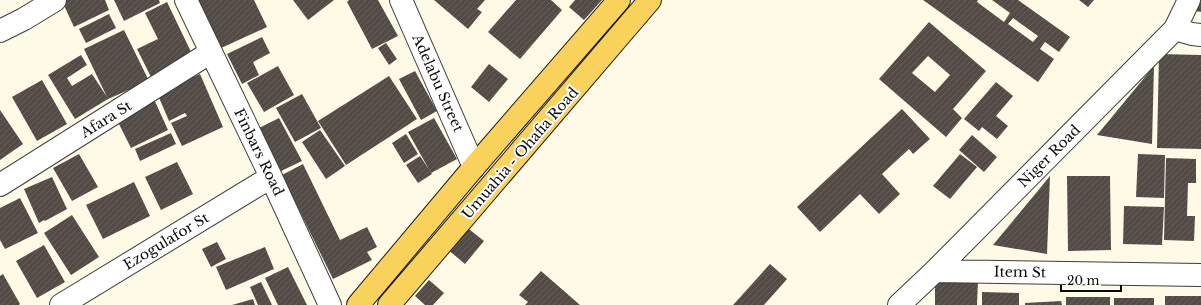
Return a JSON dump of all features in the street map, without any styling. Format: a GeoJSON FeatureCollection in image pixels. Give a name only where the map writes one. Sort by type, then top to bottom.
{"type":"FeatureCollection","features":[{"type":"Feature","properties":{"kind":"main road","name":"Umuahia - Ohafia Road"},"geometry":{"type":"LineString","coordinates":[[358,305],[474,167],[619,0]]}},
{"type":"Feature","properties":{"kind":"main road","name":"Umuahia - Ohafia Road"},"geometry":{"type":"LineString","coordinates":[[389,305],[650,0]]}},
{"type":"Feature","properties":{"kind":"street"},"geometry":{"type":"LineString","coordinates":[[0,31],[24,19],[55,0]]}},
{"type":"Feature","properties":{"kind":"street","name":"Finbars Road"},"geometry":{"type":"LineString","coordinates":[[186,0],[271,177],[330,305]]}},
{"type":"Feature","properties":{"kind":"street","name":"Adelabu Street"},"geometry":{"type":"LineString","coordinates":[[401,0],[474,167]]}},
{"type":"Feature","properties":{"kind":"street","name":"Niger Road"},"geometry":{"type":"LineString","coordinates":[[899,305],[935,271],[1175,29],[1189,0]]}},
{"type":"Feature","properties":{"kind":"street"},"geometry":{"type":"LineString","coordinates":[[1175,29],[1201,35]]}},
{"type":"Feature","properties":{"kind":"street","name":"Afara St"},"geometry":{"type":"LineString","coordinates":[[0,185],[211,52]]}},
{"type":"Feature","properties":{"kind":"street","name":"Ezogulafor St"},"geometry":{"type":"LineString","coordinates":[[61,305],[271,177]]}},
{"type":"Feature","properties":{"kind":"street","name":"Item St"},"geometry":{"type":"LineString","coordinates":[[935,271],[1201,275]]}},
{"type":"Feature","properties":{"kind":"building"},"geometry":{"type":"Polygon","coordinates":[[[105,0],[109,10],[74,27],[62,1],[105,0]]]}},
{"type":"Feature","properties":{"kind":"building"},"geometry":{"type":"Polygon","coordinates":[[[114,0],[159,0],[160,3],[124,21],[114,0]]]}},
{"type":"Feature","properties":{"kind":"building"},"geometry":{"type":"Polygon","coordinates":[[[197,0],[254,0],[267,27],[219,49],[197,0]]]}},
{"type":"Feature","properties":{"kind":"building"},"geometry":{"type":"Polygon","coordinates":[[[293,0],[334,0],[308,20],[293,0]]]}},
{"type":"Feature","properties":{"kind":"building"},"geometry":{"type":"Polygon","coordinates":[[[349,0],[378,0],[398,36],[372,49],[347,2],[349,0]]]}},
{"type":"Feature","properties":{"kind":"building"},"geometry":{"type":"Polygon","coordinates":[[[434,0],[485,0],[477,9],[482,12],[468,29],[434,0]]]}},
{"type":"Feature","properties":{"kind":"building"},"geometry":{"type":"Polygon","coordinates":[[[516,0],[551,0],[562,10],[520,59],[488,32],[516,0]]]}},
{"type":"Feature","properties":{"kind":"building"},"geometry":{"type":"Polygon","coordinates":[[[575,0],[602,0],[584,20],[569,7],[575,0]]]}},
{"type":"Feature","properties":{"kind":"building"},"geometry":{"type":"Polygon","coordinates":[[[923,0],[978,0],[977,2],[1004,22],[1010,13],[992,0],[1018,0],[1070,37],[1059,52],[1045,42],[1040,49],[1054,59],[1038,82],[923,0]],[[1013,18],[1008,24],[1033,42],[1038,36],[1013,18]]]}},
{"type":"Feature","properties":{"kind":"building"},"geometry":{"type":"Polygon","coordinates":[[[1079,0],[1094,0],[1088,7],[1079,0]]]}},
{"type":"Feature","properties":{"kind":"building"},"geometry":{"type":"Polygon","coordinates":[[[1201,1],[1201,12],[1196,11],[1201,1]]]}},
{"type":"Feature","properties":{"kind":"building"},"geometry":{"type":"Polygon","coordinates":[[[167,2],[193,56],[151,77],[137,49],[158,39],[145,13],[167,2]]]}},
{"type":"Feature","properties":{"kind":"building"},"geometry":{"type":"Polygon","coordinates":[[[109,14],[116,28],[86,43],[79,29],[109,14]]]}},
{"type":"Feature","properties":{"kind":"building"},"geometry":{"type":"Polygon","coordinates":[[[929,22],[986,71],[953,109],[962,118],[946,137],[879,79],[929,22]],[[928,56],[912,73],[935,92],[950,75],[928,56]]]}},
{"type":"Feature","properties":{"kind":"building"},"geometry":{"type":"Polygon","coordinates":[[[124,30],[149,81],[108,99],[75,119],[48,75],[81,55],[87,65],[67,78],[72,86],[92,74],[107,97],[84,49],[124,30]]]}},
{"type":"Feature","properties":{"kind":"building"},"geometry":{"type":"Polygon","coordinates":[[[262,37],[270,53],[253,62],[259,75],[242,84],[227,54],[262,37]]]}},
{"type":"Feature","properties":{"kind":"building"},"geometry":{"type":"Polygon","coordinates":[[[386,43],[397,59],[389,65],[378,48],[386,43]]]}},
{"type":"Feature","properties":{"kind":"building"},"geometry":{"type":"Polygon","coordinates":[[[1159,54],[1201,55],[1201,149],[1157,148],[1159,54]]]}},
{"type":"Feature","properties":{"kind":"building"},"geometry":{"type":"Polygon","coordinates":[[[489,64],[508,79],[489,102],[471,87],[489,64]]]}},
{"type":"Feature","properties":{"kind":"building"},"geometry":{"type":"Polygon","coordinates":[[[278,66],[294,95],[264,112],[247,83],[278,66]]]}},
{"type":"Feature","properties":{"kind":"building"},"geometry":{"type":"Polygon","coordinates":[[[1154,66],[1152,144],[1097,135],[1154,66]]]}},
{"type":"Feature","properties":{"kind":"building"},"geometry":{"type":"Polygon","coordinates":[[[415,71],[437,111],[421,120],[399,79],[415,71]]]}},
{"type":"Feature","properties":{"kind":"building"},"geometry":{"type":"Polygon","coordinates":[[[200,74],[223,127],[182,146],[171,123],[187,116],[185,113],[169,121],[157,93],[200,74]]]}},
{"type":"Feature","properties":{"kind":"building"},"geometry":{"type":"Polygon","coordinates":[[[389,76],[417,119],[346,165],[318,121],[389,76]]]}},
{"type":"Feature","properties":{"kind":"building"},"geometry":{"type":"Polygon","coordinates":[[[42,80],[67,124],[37,141],[12,97],[42,80]]]}},
{"type":"Feature","properties":{"kind":"building"},"geometry":{"type":"Polygon","coordinates":[[[996,82],[1013,96],[996,116],[1008,126],[997,139],[982,127],[979,131],[964,119],[996,82]]]}},
{"type":"Feature","properties":{"kind":"building"},"geometry":{"type":"Polygon","coordinates":[[[302,94],[321,128],[295,142],[276,108],[302,94]]]}},
{"type":"Feature","properties":{"kind":"building"},"geometry":{"type":"Polygon","coordinates":[[[153,97],[168,130],[131,148],[115,116],[153,97]]]}},
{"type":"Feature","properties":{"kind":"building"},"geometry":{"type":"Polygon","coordinates":[[[902,109],[930,139],[913,154],[909,149],[882,174],[900,194],[879,214],[860,194],[820,232],[797,207],[902,109]]]}},
{"type":"Feature","properties":{"kind":"building"},"geometry":{"type":"Polygon","coordinates":[[[0,110],[23,144],[0,160],[0,110]]]}},
{"type":"Feature","properties":{"kind":"building"},"geometry":{"type":"Polygon","coordinates":[[[279,118],[302,161],[281,171],[259,128],[279,118]]]}},
{"type":"Feature","properties":{"kind":"building"},"geometry":{"type":"Polygon","coordinates":[[[434,118],[457,159],[431,173],[408,132],[434,118]]]}},
{"type":"Feature","properties":{"kind":"building"},"geometry":{"type":"Polygon","coordinates":[[[320,130],[345,166],[326,179],[302,142],[320,130]]]}},
{"type":"Feature","properties":{"kind":"building"},"geometry":{"type":"Polygon","coordinates":[[[171,133],[176,144],[140,161],[135,149],[171,133]]]}},
{"type":"Feature","properties":{"kind":"building"},"geometry":{"type":"Polygon","coordinates":[[[406,134],[418,154],[404,163],[392,143],[406,134]]]}},
{"type":"Feature","properties":{"kind":"building"},"geometry":{"type":"Polygon","coordinates":[[[972,135],[997,157],[984,172],[959,150],[972,135]]]}},
{"type":"Feature","properties":{"kind":"building"},"geometry":{"type":"Polygon","coordinates":[[[79,154],[98,187],[72,201],[53,168],[79,154]]]}},
{"type":"Feature","properties":{"kind":"building"},"geometry":{"type":"Polygon","coordinates":[[[960,154],[977,167],[950,199],[933,186],[960,154]]]}},
{"type":"Feature","properties":{"kind":"building"},"geometry":{"type":"Polygon","coordinates":[[[1138,154],[1165,155],[1164,198],[1136,197],[1138,154]]]}},
{"type":"Feature","properties":{"kind":"building"},"geometry":{"type":"Polygon","coordinates":[[[420,156],[432,174],[418,183],[406,165],[420,156]]]}},
{"type":"Feature","properties":{"kind":"building"},"geometry":{"type":"Polygon","coordinates":[[[1166,158],[1196,159],[1196,183],[1188,183],[1187,216],[1195,216],[1194,241],[1164,240],[1166,158]]]}},
{"type":"Feature","properties":{"kind":"building"},"geometry":{"type":"Polygon","coordinates":[[[177,162],[193,194],[161,210],[145,177],[177,162]]]}},
{"type":"Feature","properties":{"kind":"building"},"geometry":{"type":"Polygon","coordinates":[[[303,164],[340,240],[367,227],[377,247],[367,252],[372,260],[333,279],[282,175],[303,164]]]}},
{"type":"Feature","properties":{"kind":"building"},"geometry":{"type":"Polygon","coordinates":[[[1050,176],[1047,254],[993,245],[1050,176]]]}},
{"type":"Feature","properties":{"kind":"building"},"geometry":{"type":"Polygon","coordinates":[[[1067,176],[1110,176],[1111,250],[1068,251],[1067,176]]]}},
{"type":"Feature","properties":{"kind":"building"},"geometry":{"type":"Polygon","coordinates":[[[52,177],[67,209],[39,223],[24,189],[52,177]]]}},
{"type":"Feature","properties":{"kind":"building"},"geometry":{"type":"Polygon","coordinates":[[[134,182],[150,216],[103,239],[86,205],[134,182]]]}},
{"type":"Feature","properties":{"kind":"building"},"geometry":{"type":"Polygon","coordinates":[[[20,198],[38,233],[5,249],[0,240],[0,208],[20,198]]]}},
{"type":"Feature","properties":{"kind":"building"},"geometry":{"type":"Polygon","coordinates":[[[1124,206],[1164,207],[1162,245],[1123,244],[1124,206]]]}},
{"type":"Feature","properties":{"kind":"building"},"geometry":{"type":"Polygon","coordinates":[[[72,215],[99,257],[71,275],[44,233],[72,215]]]}},
{"type":"Feature","properties":{"kind":"building"},"geometry":{"type":"Polygon","coordinates":[[[465,226],[484,241],[465,264],[446,248],[465,226]]]}},
{"type":"Feature","properties":{"kind":"building"},"geometry":{"type":"Polygon","coordinates":[[[217,242],[226,259],[211,267],[202,249],[217,242]]]}},
{"type":"Feature","properties":{"kind":"building"},"geometry":{"type":"Polygon","coordinates":[[[44,245],[65,282],[37,298],[16,261],[44,245]]]}},
{"type":"Feature","properties":{"kind":"building"},"geometry":{"type":"Polygon","coordinates":[[[265,247],[274,269],[226,290],[216,267],[265,247]]]}},
{"type":"Feature","properties":{"kind":"building"},"geometry":{"type":"Polygon","coordinates":[[[770,264],[787,279],[764,305],[733,305],[770,264]]]}},
{"type":"Feature","properties":{"kind":"building"},"geometry":{"type":"Polygon","coordinates":[[[288,267],[307,305],[278,305],[265,278],[288,267]]]}},
{"type":"Feature","properties":{"kind":"building"},"geometry":{"type":"Polygon","coordinates":[[[541,271],[580,305],[525,305],[528,302],[519,295],[541,271]]]}},
{"type":"Feature","properties":{"kind":"building"},"geometry":{"type":"Polygon","coordinates":[[[3,274],[20,304],[19,305],[0,305],[0,276],[3,274]]]}},
{"type":"Feature","properties":{"kind":"building"},"geometry":{"type":"Polygon","coordinates":[[[935,279],[978,279],[977,305],[935,305],[935,279]]]}},
{"type":"Feature","properties":{"kind":"building"},"geometry":{"type":"Polygon","coordinates":[[[429,280],[444,293],[433,305],[425,305],[415,296],[429,280]]]}},
{"type":"Feature","properties":{"kind":"building"},"geometry":{"type":"Polygon","coordinates":[[[261,282],[272,305],[258,305],[250,287],[261,282]]]}},
{"type":"Feature","properties":{"kind":"building"},"geometry":{"type":"Polygon","coordinates":[[[982,292],[1019,293],[1019,305],[982,305],[982,292]]]}},
{"type":"Feature","properties":{"kind":"building"},"geometry":{"type":"Polygon","coordinates":[[[1165,296],[1201,296],[1201,305],[1165,305],[1165,296]]]}},
{"type":"Feature","properties":{"kind":"building"},"geometry":{"type":"Polygon","coordinates":[[[1066,297],[1110,297],[1110,305],[1066,305],[1066,297]]]}},
{"type":"Feature","properties":{"kind":"building"},"geometry":{"type":"Polygon","coordinates":[[[1114,298],[1154,298],[1154,305],[1114,305],[1114,298]]]}},
{"type":"Feature","properties":{"kind":"building"},"geometry":{"type":"Polygon","coordinates":[[[253,299],[255,305],[232,305],[253,299]]]}},
{"type":"Feature","properties":{"kind":"building"},"geometry":{"type":"Polygon","coordinates":[[[1061,301],[1062,305],[1025,305],[1025,303],[1061,301]]]}}]}
